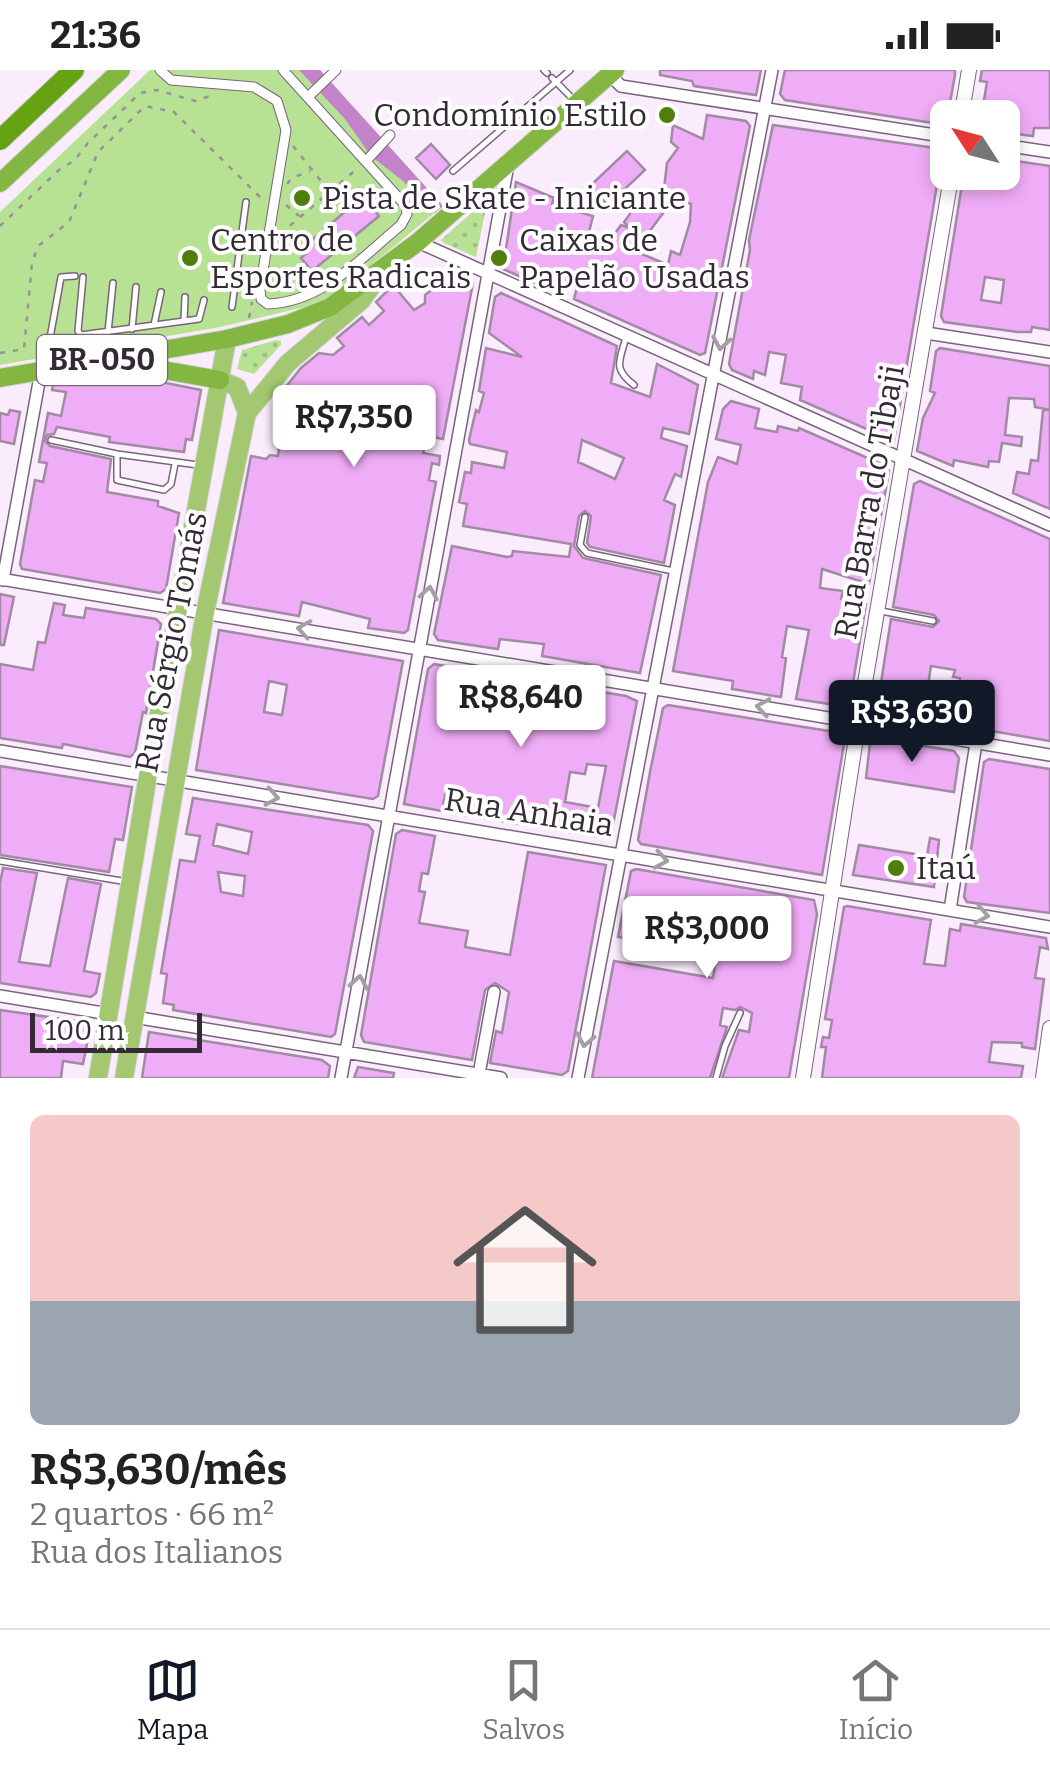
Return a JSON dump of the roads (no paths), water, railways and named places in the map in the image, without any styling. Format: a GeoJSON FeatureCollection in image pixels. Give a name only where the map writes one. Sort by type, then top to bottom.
{"type":"FeatureCollection","features":[{"type":"Feature","properties":{"kind":"highway"},"geometry":{"type":"LineString","coordinates":[[0,140],[74,70]]}},
{"type":"Feature","properties":{"kind":"highway"},"geometry":{"type":"LineString","coordinates":[[0,183],[121,70]]}},
{"type":"Feature","properties":{"kind":"highway","name":"BR-050"},"geometry":{"type":"LineString","coordinates":[[0,378],[227,339],[312,316],[382,271],[418,242],[612,72]]}},
{"type":"Feature","properties":{"kind":"highway"},"geometry":{"type":"LineString","coordinates":[[129,355],[158,368],[220,380]]}},
{"type":"Feature","properties":{"kind":"main road","name":"Rua Sérgio Tomás"},"geometry":{"type":"LineString","coordinates":[[124,1078],[205,613],[247,413],[288,364],[369,292],[382,271]]}},
{"type":"Feature","properties":{"kind":"main road","name":"Rua Sérgio Tomás"},"geometry":{"type":"LineString","coordinates":[[98,1078],[227,339]]}},
{"type":"Feature","properties":{"kind":"main road"},"geometry":{"type":"LineString","coordinates":[[220,380],[237,388],[247,413]]}},
{"type":"Feature","properties":{"kind":"street"},"geometry":{"type":"LineString","coordinates":[[160,70],[171,80],[254,87],[279,106],[285,136],[260,289],[261,299],[268,304],[308,296],[332,283],[401,225],[407,214],[406,206],[311,93],[284,70]]}},
{"type":"Feature","properties":{"kind":"street"},"geometry":{"type":"LineString","coordinates":[[578,1078],[772,70]]}},
{"type":"Feature","properties":{"kind":"street"},"geometry":{"type":"LineString","coordinates":[[964,100],[969,70]]}},
{"type":"Feature","properties":{"kind":"street"},"geometry":{"type":"LineString","coordinates":[[311,93],[333,72]]}},
{"type":"Feature","properties":{"kind":"street"},"geometry":{"type":"LineString","coordinates":[[612,72],[621,86],[930,134]]}},
{"type":"Feature","properties":{"kind":"street"},"geometry":{"type":"LineString","coordinates":[[368,160],[388,138]]}},
{"type":"Feature","properties":{"kind":"street"},"geometry":{"type":"LineString","coordinates":[[1020,148],[1050,152]]}},
{"type":"Feature","properties":{"kind":"street"},"geometry":{"type":"LineString","coordinates":[[342,1078],[508,165]]}},
{"type":"Feature","properties":{"kind":"street","name":"Rua Barra do Tibaji"},"geometry":{"type":"LineString","coordinates":[[803,1078],[949,190]]}},
{"type":"Feature","properties":{"kind":"street"},"geometry":{"type":"LineString","coordinates":[[418,242],[1050,526]]}},
{"type":"Feature","properties":{"kind":"street"},"geometry":{"type":"LineString","coordinates":[[926,332],[1050,352]]}},
{"type":"Feature","properties":{"kind":"street"},"geometry":{"type":"LineString","coordinates":[[40,370],[2,580],[1050,755]]}},
{"type":"Feature","properties":{"kind":"street"},"geometry":{"type":"LineString","coordinates":[[950,910],[976,743]]}},
{"type":"Feature","properties":{"kind":"street","name":"Rua Anhaia"},"geometry":{"type":"LineString","coordinates":[[0,751],[1050,927]]}},
{"type":"Feature","properties":{"kind":"street"},"geometry":{"type":"LineString","coordinates":[[478,1074],[494,992]]}},
{"type":"Feature","properties":{"kind":"street"},"geometry":{"type":"LineString","coordinates":[[0,996],[109,1014]]}},
{"type":"Feature","properties":{"kind":"street"},"geometry":{"type":"LineString","coordinates":[[134,1018],[501,1078]]}},
{"type":"Feature","properties":{"kind":"street"},"geometry":{"type":"LineString","coordinates":[[1043,1078],[1050,1028]]}},
{"type":"Feature","properties":{"kind":"lane"},"geometry":{"type":"LineString","coordinates":[[453,171],[550,76],[570,70]]}},
{"type":"Feature","properties":{"kind":"lane"},"geometry":{"type":"LineString","coordinates":[[550,76],[577,104]]}},
{"type":"Feature","properties":{"kind":"lane"},"geometry":{"type":"LineString","coordinates":[[232,307],[246,202]]}},
{"type":"Feature","properties":{"kind":"lane"},"geometry":{"type":"LineString","coordinates":[[48,349],[62,277],[79,276],[78,332],[85,336],[201,317],[204,300]]}},
{"type":"Feature","properties":{"kind":"lane"},"geometry":{"type":"LineString","coordinates":[[108,332],[113,283]]}},
{"type":"Feature","properties":{"kind":"lane"},"geometry":{"type":"LineString","coordinates":[[132,328],[136,287]]}},
{"type":"Feature","properties":{"kind":"lane"},"geometry":{"type":"LineString","coordinates":[[154,325],[160,292]]}},
{"type":"Feature","properties":{"kind":"lane"},"geometry":{"type":"LineString","coordinates":[[184,321],[185,296]]}},
{"type":"Feature","properties":{"kind":"lane"},"geometry":{"type":"LineString","coordinates":[[626,336],[618,368],[634,385]]}},
{"type":"Feature","properties":{"kind":"lane"},"geometry":{"type":"LineString","coordinates":[[51,440],[175,464],[206,466]]}},
{"type":"Feature","properties":{"kind":"lane"},"geometry":{"type":"LineString","coordinates":[[117,454],[117,480],[164,490],[172,484],[175,464]]}},
{"type":"Feature","properties":{"kind":"lane"},"geometry":{"type":"LineString","coordinates":[[586,517],[580,545],[587,554],[676,572]]}},
{"type":"Feature","properties":{"kind":"lane"},"geometry":{"type":"LineString","coordinates":[[878,610],[933,620]]}},
{"type":"Feature","properties":{"kind":"lane"},"geometry":{"type":"LineString","coordinates":[[0,862],[131,883]]}},
{"type":"Feature","properties":{"kind":"lane"},"geometry":{"type":"LineString","coordinates":[[716,1078],[740,1013]]}},
{"type":"Feature","properties":{"kind":"place","name":"Condomínio Estilo"},"geometry":{"type":"Point","coordinates":[667,115]}},
{"type":"Feature","properties":{"kind":"place","name":"Pista de Skate - Iniciante"},"geometry":{"type":"Point","coordinates":[302,198]}},
{"type":"Feature","properties":{"kind":"place","name":"Centro de Esportes Radicais"},"geometry":{"type":"Point","coordinates":[190,258]}},
{"type":"Feature","properties":{"kind":"place","name":"Caixas de Papelão Usadas"},"geometry":{"type":"Point","coordinates":[499,258]}},
{"type":"Feature","properties":{"kind":"place","name":"Itaú"},"geometry":{"type":"Point","coordinates":[896,868]}}]}
